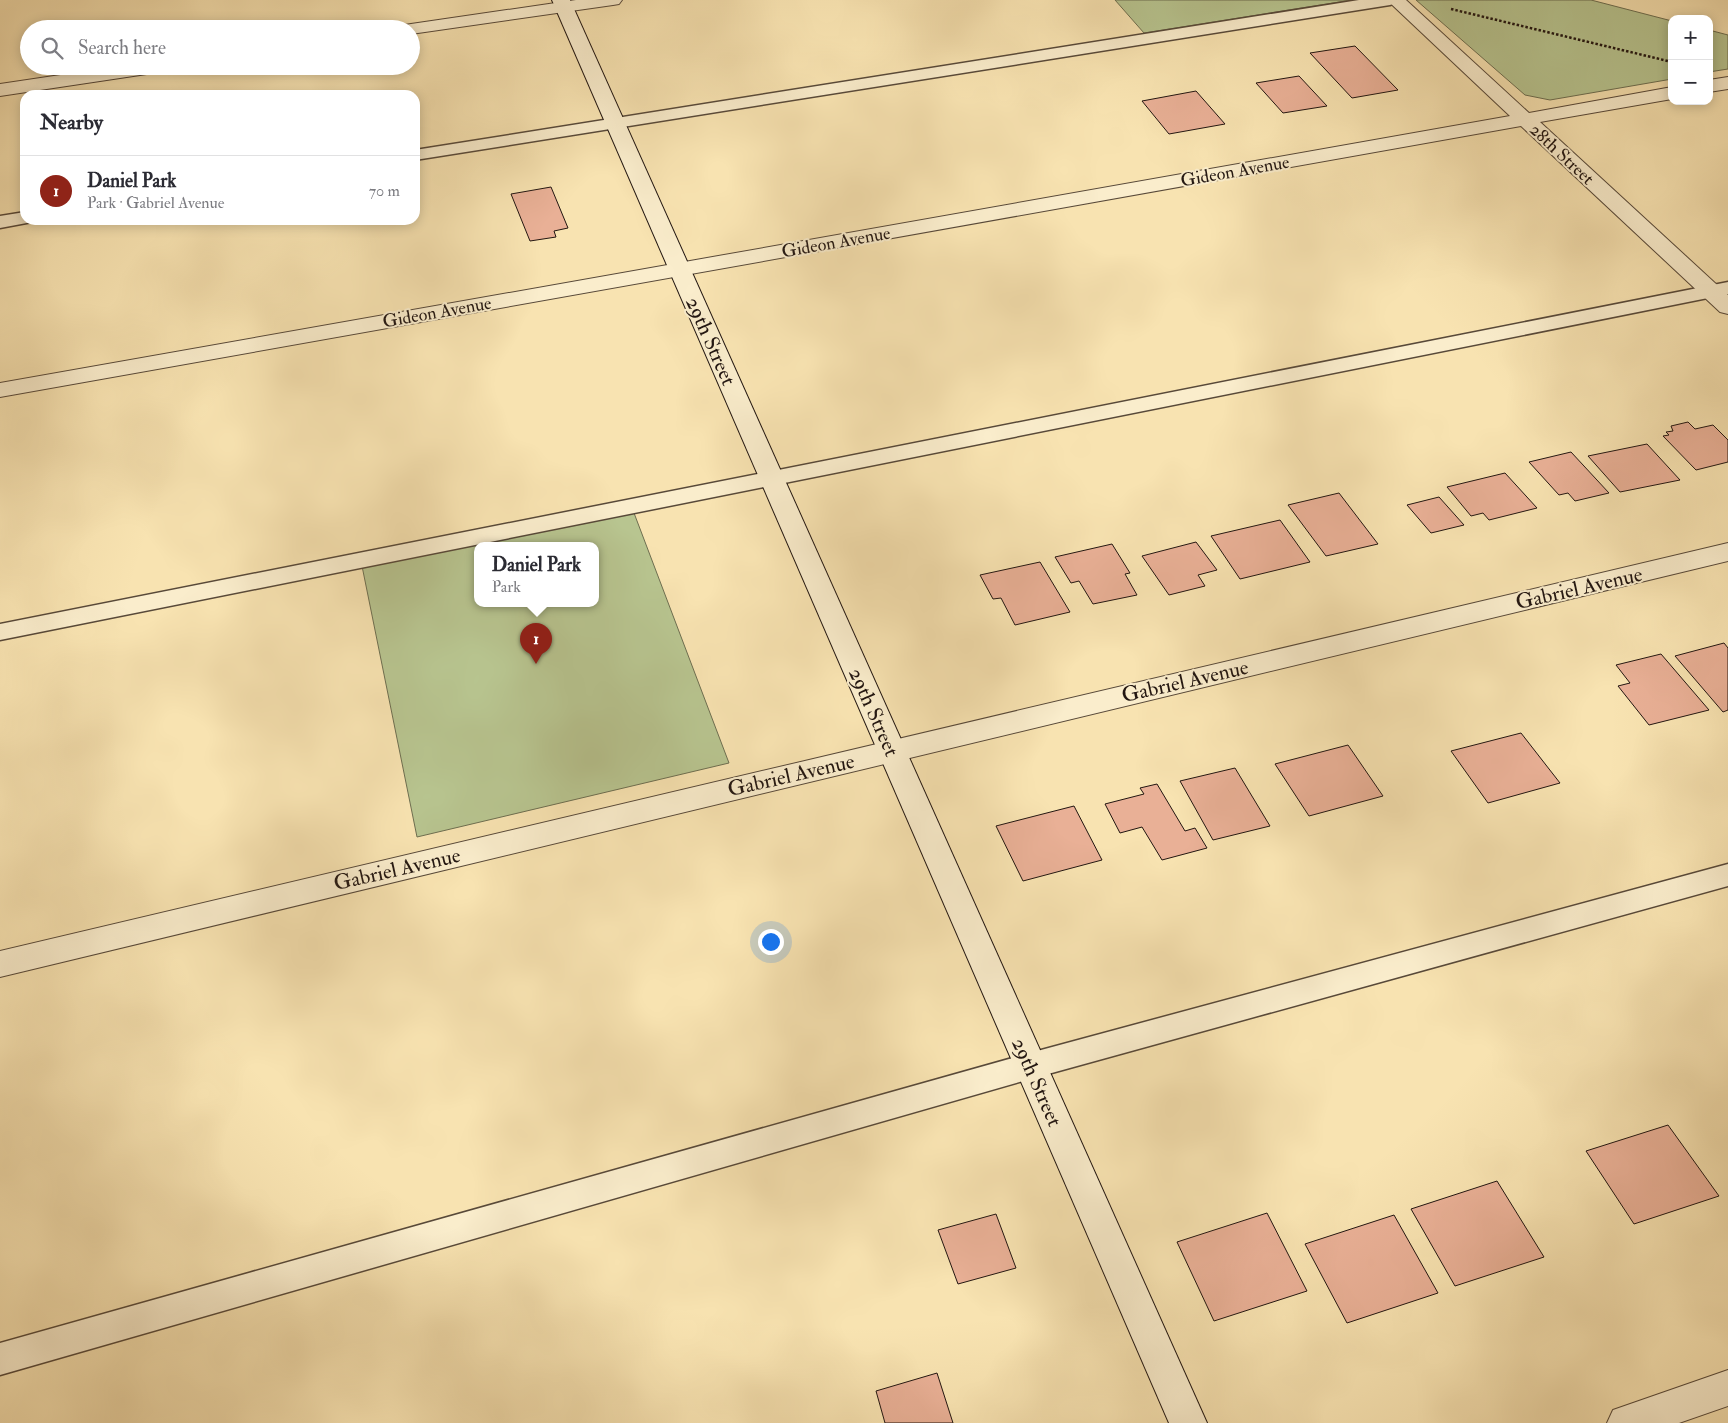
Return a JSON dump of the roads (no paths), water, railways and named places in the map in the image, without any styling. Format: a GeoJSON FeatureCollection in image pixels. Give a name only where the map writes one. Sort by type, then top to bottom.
{"type":"FeatureCollection","features":[{"type":"Feature","properties":{"kind":"street"},"geometry":{"type":"LineString","coordinates":[[420,28],[563,4],[613,0]]}},
{"type":"Feature","properties":{"kind":"street","name":"28th Street"},"geometry":{"type":"LineString","coordinates":[[1396,0],[1524,119],[1719,290],[1728,307]]}},
{"type":"Feature","properties":{"kind":"street","name":"29th Street"},"geometry":{"type":"LineString","coordinates":[[563,4],[1188,1423]]}},
{"type":"Feature","properties":{"kind":"street"},"geometry":{"type":"LineString","coordinates":[[0,90],[100,75]]}},
{"type":"Feature","properties":{"kind":"street"},"geometry":{"type":"LineString","coordinates":[[1713,85],[1728,83]]}},
{"type":"Feature","properties":{"kind":"street","name":"Gideon Avenue"},"geometry":{"type":"LineString","coordinates":[[0,390],[1668,94]]}},
{"type":"Feature","properties":{"kind":"street","name":"Gabriel Avenue"},"geometry":{"type":"LineString","coordinates":[[0,964],[1728,552]]}},
{"type":"Feature","properties":{"kind":"street"},"geometry":{"type":"LineString","coordinates":[[1626,1423],[1728,1388]]}},
{"type":"Feature","properties":{"kind":"lane"},"geometry":{"type":"LineString","coordinates":[[420,155],[1390,0]]}},
{"type":"Feature","properties":{"kind":"lane"},"geometry":{"type":"LineString","coordinates":[[0,222],[20,219]]}},
{"type":"Feature","properties":{"kind":"lane"},"geometry":{"type":"LineString","coordinates":[[0,632],[1719,290]]}},
{"type":"Feature","properties":{"kind":"lane"},"geometry":{"type":"LineString","coordinates":[[0,1360],[1030,1066],[1728,875]]}},
{"type":"Feature","properties":{"kind":"place","name":"Daniel Park"},"geometry":{"type":"Point","coordinates":[536,664]}}]}
